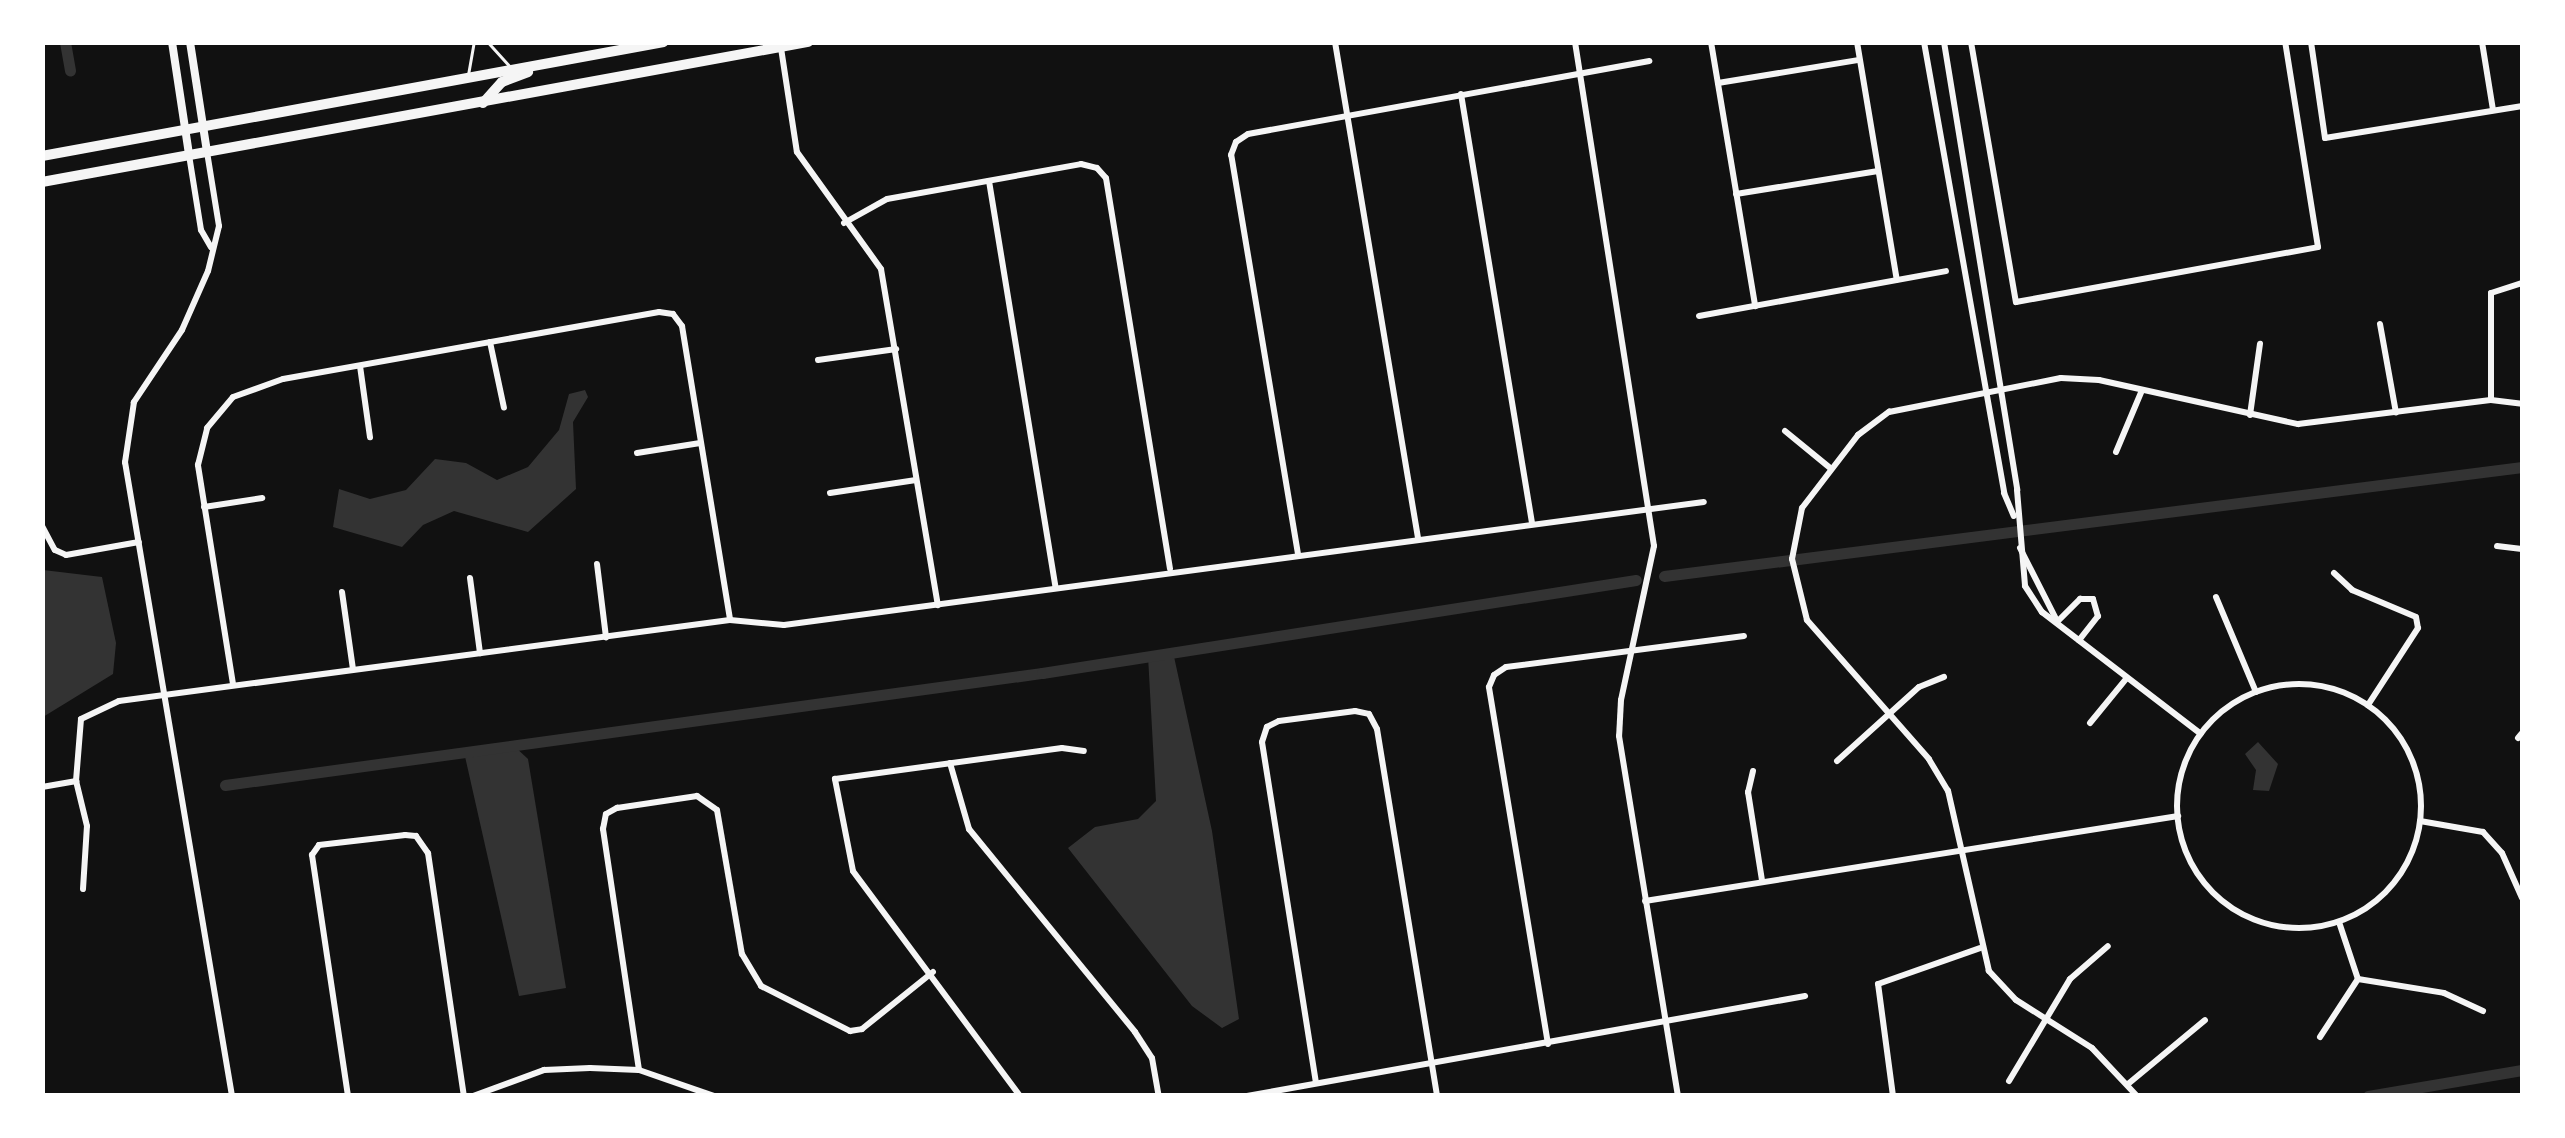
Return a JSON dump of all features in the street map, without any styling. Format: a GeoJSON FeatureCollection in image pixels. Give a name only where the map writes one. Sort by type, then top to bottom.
{"type":"FeatureCollection","features":[{"type":"Feature","properties":{"kind":"main road"},"geometry":{"type":"LineString","coordinates":[[42,156],[664,42]]}},
{"type":"Feature","properties":{"kind":"main road"},"geometry":{"type":"LineString","coordinates":[[735,55],[753,42]]}},
{"type":"Feature","properties":{"kind":"main road"},"geometry":{"type":"LineString","coordinates":[[42,182],[808,42]]}},
{"type":"Feature","properties":{"kind":"main road"},"geometry":{"type":"LineString","coordinates":[[483,102],[502,82],[547,64]]}},
{"type":"Feature","properties":{"kind":"street"},"geometry":{"type":"LineString","coordinates":[[172,42],[202,230],[212,248]]}},
{"type":"Feature","properties":{"kind":"street"},"geometry":{"type":"LineString","coordinates":[[190,42],[219,226],[194,308],[134,402],[126,462],[232,1096]]}},
{"type":"Feature","properties":{"kind":"street"},"geometry":{"type":"LineString","coordinates":[[1335,42],[1418,538]]}},
{"type":"Feature","properties":{"kind":"street"},"geometry":{"type":"LineString","coordinates":[[1575,42],[1650,508],[1651,580],[1630,650],[1620,736],[1678,1096]]}},
{"type":"Feature","properties":{"kind":"street"},"geometry":{"type":"LineString","coordinates":[[1711,42],[1755,306]]}},
{"type":"Feature","properties":{"kind":"street"},"geometry":{"type":"LineString","coordinates":[[1856,42],[1896,280]]}},
{"type":"Feature","properties":{"kind":"street"},"geometry":{"type":"LineString","coordinates":[[1924,42],[2004,493],[2015,517]]}},
{"type":"Feature","properties":{"kind":"street"},"geometry":{"type":"LineString","coordinates":[[1944,42],[2017,490],[2015,517],[2025,586],[2057,622],[2201,734]]}},
{"type":"Feature","properties":{"kind":"street"},"geometry":{"type":"LineString","coordinates":[[1971,42],[2016,302],[2318,247],[2285,42]]}},
{"type":"Feature","properties":{"kind":"street"},"geometry":{"type":"LineString","coordinates":[[2311,42],[2325,138],[2522,106]]}},
{"type":"Feature","properties":{"kind":"street"},"geometry":{"type":"LineString","coordinates":[[2482,42],[2493,110]]}},
{"type":"Feature","properties":{"kind":"street"},"geometry":{"type":"LineString","coordinates":[[782,45],[797,152],[844,223],[882,269],[938,605]]}},
{"type":"Feature","properties":{"kind":"street"},"geometry":{"type":"LineString","coordinates":[[1298,554],[1231,155],[1236,142],[1248,134],[1649,60]]}},
{"type":"Feature","properties":{"kind":"street"},"geometry":{"type":"LineString","coordinates":[[1717,83],[1860,60]]}},
{"type":"Feature","properties":{"kind":"street"},"geometry":{"type":"LineString","coordinates":[[1461,94],[1532,522]]}},
{"type":"Feature","properties":{"kind":"street"},"geometry":{"type":"LineString","coordinates":[[844,223],[869,204],[1080,164],[1097,168],[1106,178],[1170,570]]}},
{"type":"Feature","properties":{"kind":"street"},"geometry":{"type":"LineString","coordinates":[[1736,194],[1878,171]]}},
{"type":"Feature","properties":{"kind":"street"},"geometry":{"type":"LineString","coordinates":[[989,181],[1056,588]]}},
{"type":"Feature","properties":{"kind":"street"},"geometry":{"type":"LineString","coordinates":[[1699,316],[1946,271]]}},
{"type":"Feature","properties":{"kind":"street"},"geometry":{"type":"LineString","coordinates":[[2491,400],[2492,293],[2522,283]]}},
{"type":"Feature","properties":{"kind":"street"},"geometry":{"type":"LineString","coordinates":[[1972,310],[1987,306]]}},
{"type":"Feature","properties":{"kind":"street"},"geometry":{"type":"LineString","coordinates":[[234,684],[198,465],[208,428],[222,407],[252,387],[490,342],[673,314],[682,326],[730,620]]}},
{"type":"Feature","properties":{"kind":"street"},"geometry":{"type":"LineString","coordinates":[[2380,324],[2396,413]]}},
{"type":"Feature","properties":{"kind":"street"},"geometry":{"type":"LineString","coordinates":[[490,342],[504,408]]}},
{"type":"Feature","properties":{"kind":"street"},"geometry":{"type":"LineString","coordinates":[[2250,416],[2260,344]]}},
{"type":"Feature","properties":{"kind":"street"},"geometry":{"type":"LineString","coordinates":[[818,360],[896,349]]}},
{"type":"Feature","properties":{"kind":"street"},"geometry":{"type":"LineString","coordinates":[[360,366],[370,437]]}},
{"type":"Feature","properties":{"kind":"street"},"geometry":{"type":"LineString","coordinates":[[2137,1096],[2092,1048],[2001,988],[1980,948],[1963,851],[1940,775],[1817,637],[1793,571],[1792,544],[1802,508],[1829,467],[1889,412],[1986,390],[2081,378],[2298,424],[2491,400],[2522,404]]}},
{"type":"Feature","properties":{"kind":"street"},"geometry":{"type":"LineString","coordinates":[[2116,452],[2142,390]]}},
{"type":"Feature","properties":{"kind":"street"},"geometry":{"type":"LineString","coordinates":[[1784,431],[1829,467]]}},
{"type":"Feature","properties":{"kind":"street"},"geometry":{"type":"LineString","coordinates":[[637,453],[700,443]]}},
{"type":"Feature","properties":{"kind":"street"},"geometry":{"type":"LineString","coordinates":[[830,493],[916,480]]}},
{"type":"Feature","properties":{"kind":"street"},"geometry":{"type":"LineString","coordinates":[[204,507],[262,498]]}},
{"type":"Feature","properties":{"kind":"street"},"geometry":{"type":"LineString","coordinates":[[84,889],[87,826],[76,781],[81,719],[106,704],[730,620],[784,625],[1170,570],[1704,502]]}},
{"type":"Feature","properties":{"kind":"street"},"geometry":{"type":"LineString","coordinates":[[42,526],[55,550],[66,555],[139,542]]}},
{"type":"Feature","properties":{"kind":"street"},"geometry":{"type":"LineString","coordinates":[[2019,545],[2057,622]]}},
{"type":"Feature","properties":{"kind":"street"},"geometry":{"type":"LineString","coordinates":[[2497,546],[2522,549]]}},
{"type":"Feature","properties":{"kind":"street"},"geometry":{"type":"LineString","coordinates":[[597,564],[606,637]]}},
{"type":"Feature","properties":{"kind":"street"},"geometry":{"type":"LineString","coordinates":[[2334,574],[2352,590],[2416,617],[2418,628],[2368,705]]}},
{"type":"Feature","properties":{"kind":"street"},"geometry":{"type":"LineString","coordinates":[[470,578],[480,654]]}},
{"type":"Feature","properties":{"kind":"street"},"geometry":{"type":"LineString","coordinates":[[342,592],[353,669]]}},
{"type":"Feature","properties":{"kind":"street"},"geometry":{"type":"LineString","coordinates":[[2216,597],[2256,692]]}},
{"type":"Feature","properties":{"kind":"street"},"geometry":{"type":"LineString","coordinates":[[2057,622],[2080,599],[2093,599],[2098,616],[2079,640]]}},
{"type":"Feature","properties":{"kind":"street"},"geometry":{"type":"LineString","coordinates":[[1548,1044],[1488,687],[1494,675],[1630,650],[1744,636]]}},
{"type":"Feature","properties":{"kind":"street"},"geometry":{"type":"LineString","coordinates":[[1837,761],[1918,687],[1944,678]]}},
{"type":"Feature","properties":{"kind":"street"},"geometry":{"type":"LineString","coordinates":[[2090,723],[2126,679]]}},
{"type":"Feature","properties":{"kind":"street"},"geometry":{"type":"LineString","coordinates":[[2322,686],[2368,705],[2410,756],[2420,820],[2394,883],[2338,922],[2284,927],[2232,908],[2195,868],[2178,816],[2182,772],[2201,734],[2256,692],[2322,686]]}},
{"type":"Feature","properties":{"kind":"street"},"geometry":{"type":"LineString","coordinates":[[1316,1083],[1262,742],[1266,727],[1356,711],[1369,714],[1437,1096]]}},
{"type":"Feature","properties":{"kind":"street"},"geometry":{"type":"LineString","coordinates":[[1020,1096],[854,870],[835,778],[950,762],[1084,751]]}},
{"type":"Feature","properties":{"kind":"street"},"geometry":{"type":"LineString","coordinates":[[950,762],[968,829],[1136,1032],[1152,1058],[1159,1096]]}},
{"type":"Feature","properties":{"kind":"street"},"geometry":{"type":"LineString","coordinates":[[1753,771],[1748,792],[1762,880]]}},
{"type":"Feature","properties":{"kind":"street"},"geometry":{"type":"LineString","coordinates":[[42,788],[76,781]]}},
{"type":"Feature","properties":{"kind":"street"},"geometry":{"type":"LineString","coordinates":[[639,1070],[606,814],[697,796],[708,801],[716,810],[742,954],[761,986],[850,1031],[862,1029],[932,972]]}},
{"type":"Feature","properties":{"kind":"street"},"geometry":{"type":"LineString","coordinates":[[1646,902],[1762,880],[2178,816]]}},
{"type":"Feature","properties":{"kind":"street"},"geometry":{"type":"LineString","coordinates":[[2420,820],[2483,832],[2502,852],[2522,898]]}},
{"type":"Feature","properties":{"kind":"street"},"geometry":{"type":"LineString","coordinates":[[348,1096],[312,855],[319,846],[416,836],[428,854],[464,1096]]}},
{"type":"Feature","properties":{"kind":"street"},"geometry":{"type":"LineString","coordinates":[[2338,922],[2358,979]]}},
{"type":"Feature","properties":{"kind":"street"},"geometry":{"type":"LineString","coordinates":[[2009,1081],[2070,979],[2108,946]]}},
{"type":"Feature","properties":{"kind":"street"},"geometry":{"type":"LineString","coordinates":[[1893,1096],[1878,984],[1980,948]]}},
{"type":"Feature","properties":{"kind":"street"},"geometry":{"type":"LineString","coordinates":[[2358,979],[2444,992],[2483,1011]]}},
{"type":"Feature","properties":{"kind":"street"},"geometry":{"type":"LineString","coordinates":[[2320,1038],[2358,979]]}},
{"type":"Feature","properties":{"kind":"street"},"geometry":{"type":"LineString","coordinates":[[1247,1096],[1805,996]]}},
{"type":"Feature","properties":{"kind":"street"},"geometry":{"type":"LineString","coordinates":[[2128,1084],[2205,1020]]}},
{"type":"Feature","properties":{"kind":"street"},"geometry":{"type":"LineString","coordinates":[[473,1096],[544,1070],[639,1070],[714,1096]]}},
{"type":"Feature","properties":{"kind":"lane"},"geometry":{"type":"LineString","coordinates":[[466,79],[474,42]]}},
{"type":"Feature","properties":{"kind":"lane"},"geometry":{"type":"LineString","coordinates":[[488,42],[514,70]]}},
{"type":"Feature","properties":{"kind":"shaded area"},"geometry":{"type":"Polygon","coordinates":[[[585,390],[588,397],[573,422],[576,489],[528,532],[454,511],[423,525],[402,547],[333,527],[339,489],[370,499],[406,490],[435,459],[466,463],[497,480],[528,467],[559,430],[569,394],[585,390]]]}},
{"type":"Feature","properties":{"kind":"shaded area"},"geometry":{"type":"Polygon","coordinates":[[[43,570],[102,577],[116,643],[113,674],[43,717],[43,570]]]}},
{"type":"Feature","properties":{"kind":"shaded area"},"geometry":{"type":"Polygon","coordinates":[[[1173,652],[1212,831],[1239,1019],[1222,1028],[1192,1006],[1068,848],[1095,827],[1138,819],[1156,801],[1148,656],[1173,652]]]}},
{"type":"Feature","properties":{"kind":"shaded area"},"geometry":{"type":"Polygon","coordinates":[[[2258,742],[2278,764],[2269,791],[2253,790],[2256,770],[2245,754],[2258,742]]]}},
{"type":"Feature","properties":{"kind":"shaded area"},"geometry":{"type":"Polygon","coordinates":[[[513,745],[528,759],[566,988],[519,996],[464,752],[513,745]]]}},
{"type":"Feature","properties":{"kind":"waterway"},"geometry":{"type":"LineString","coordinates":[[65,42],[70,71]]}},
{"type":"Feature","properties":{"kind":"waterway"},"geometry":{"type":"LineString","coordinates":[[1664,576],[2522,467]]}},
{"type":"Feature","properties":{"kind":"waterway"},"geometry":{"type":"LineString","coordinates":[[225,785],[1042,673],[1636,580]]}},
{"type":"Feature","properties":{"kind":"waterway"},"geometry":{"type":"LineString","coordinates":[[2368,1096],[2522,1070]]}}]}
